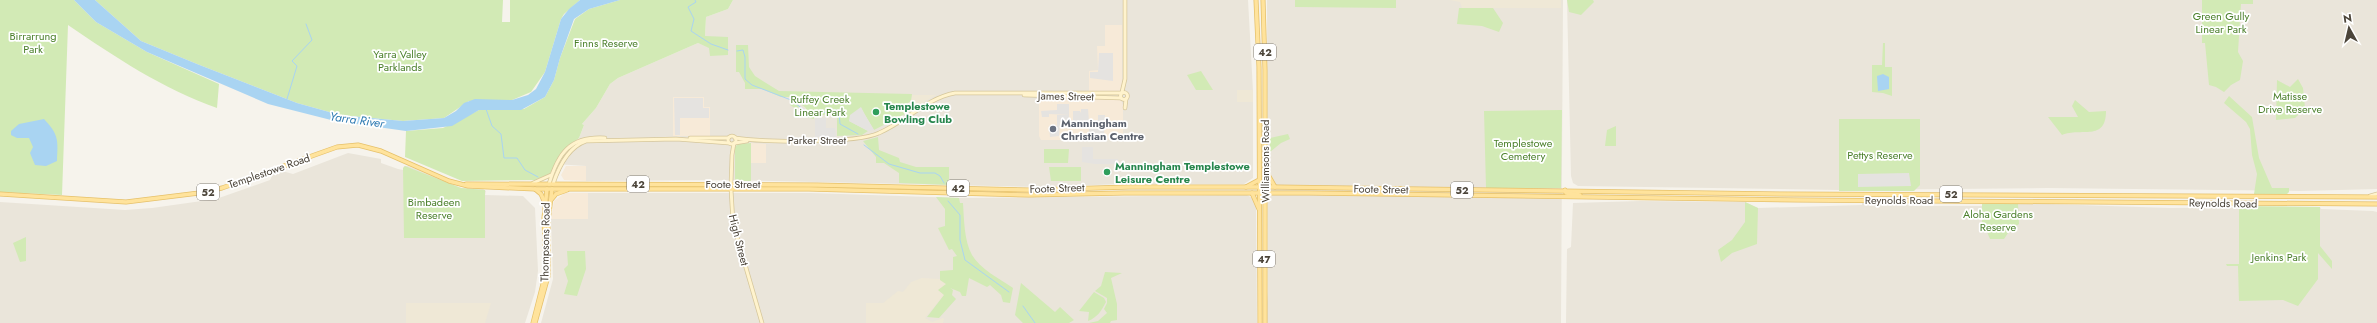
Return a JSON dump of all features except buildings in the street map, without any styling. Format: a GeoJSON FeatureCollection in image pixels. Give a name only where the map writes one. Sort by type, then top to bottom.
{"type":"FeatureCollection","features":[{"type":"Feature","properties":{"kind":"main road"},"geometry":{"type":"LineString","coordinates":[[1123,98],[1127,93],[1125,79],[1125,0]]}},
{"type":"Feature","properties":{"kind":"main road","name":"Williamsons Road"},"geometry":{"type":"LineString","coordinates":[[1256,0],[1260,323]]}},
{"type":"Feature","properties":{"kind":"main road","name":"Williamsons Road"},"geometry":{"type":"LineString","coordinates":[[1262,0],[1266,170],[1266,323]]}},
{"type":"Feature","properties":{"kind":"main road"},"geometry":{"type":"LineString","coordinates":[[1123,98],[1122,93],[1125,79]]}},
{"type":"Feature","properties":{"kind":"main road","name":"James Street"},"geometry":{"type":"LineString","coordinates":[[1102,95],[1127,93]]}},
{"type":"Feature","properties":{"kind":"main road","name":"James Street"},"geometry":{"type":"LineString","coordinates":[[952,94],[1071,94],[1102,95],[1123,98]]}},
{"type":"Feature","properties":{"kind":"main road","name":"Parker Street"},"geometry":{"type":"LineString","coordinates":[[728,138],[731,136],[735,138],[753,140],[846,140],[880,133],[934,101],[952,94]]}},
{"type":"Feature","properties":{"kind":"main road"},"geometry":{"type":"LineString","coordinates":[[549,184],[551,175],[565,150],[583,140],[728,138]]}},
{"type":"Feature","properties":{"kind":"main road","name":"High Street"},"geometry":{"type":"LineString","coordinates":[[728,138],[732,155]]}},
{"type":"Feature","properties":{"kind":"main road","name":"High Street"},"geometry":{"type":"LineString","coordinates":[[735,138],[732,155],[731,184],[733,223],[762,323]]}},
{"type":"Feature","properties":{"kind":"main road"},"geometry":{"type":"LineString","coordinates":[[676,139],[729,143]]}},
{"type":"Feature","properties":{"kind":"main road"},"geometry":{"type":"LineString","coordinates":[[554,184],[563,160],[583,140]]}},
{"type":"Feature","properties":{"kind":"main road","name":"Parker Street"},"geometry":{"type":"LineString","coordinates":[[729,143],[753,140]]}},
{"type":"Feature","properties":{"kind":"main road","name":"Templestowe Road"},"geometry":{"type":"LineString","coordinates":[[0,194],[126,202],[199,193],[222,188],[337,147],[352,145],[368,146],[459,184],[472,187],[552,189]]}},
{"type":"Feature","properties":{"kind":"main road"},"geometry":{"type":"LineString","coordinates":[[1266,170],[1274,187]]}},
{"type":"Feature","properties":{"kind":"main road"},"geometry":{"type":"LineString","coordinates":[[531,184],[551,175]]}},
{"type":"Feature","properties":{"kind":"main road"},"geometry":{"type":"LineString","coordinates":[[1244,188],[1259,180]]}},
{"type":"Feature","properties":{"kind":"main road","name":"Templestowe Road"},"geometry":{"type":"LineString","coordinates":[[459,184],[549,184]]}},
{"type":"Feature","properties":{"kind":"main road","name":"Foote Street"},"geometry":{"type":"LineString","coordinates":[[549,184],[731,184],[1037,189],[1170,186],[1244,188],[1565,190]]}},
{"type":"Feature","properties":{"kind":"main road","name":"Thompsons Road"},"geometry":{"type":"LineString","coordinates":[[534,323],[546,272],[547,189],[549,184]]}},
{"type":"Feature","properties":{"kind":"main road","name":"Thompsons Road"},"geometry":{"type":"LineString","coordinates":[[547,204],[554,184]]}},
{"type":"Feature","properties":{"kind":"main road"},"geometry":{"type":"LineString","coordinates":[[1169,192],[1170,186]]}},
{"type":"Feature","properties":{"kind":"main road"},"geometry":{"type":"LineString","coordinates":[[1108,187],[1108,193]]}},
{"type":"Feature","properties":{"kind":"main road"},"geometry":{"type":"LineString","coordinates":[[1123,187],[1124,193]]}},
{"type":"Feature","properties":{"kind":"main road"},"geometry":{"type":"LineString","coordinates":[[951,188],[951,193]]}},
{"type":"Feature","properties":{"kind":"main road"},"geometry":{"type":"LineString","coordinates":[[1309,188],[1309,193]]}},
{"type":"Feature","properties":{"kind":"main road"},"geometry":{"type":"LineString","coordinates":[[534,189],[541,194],[547,204]]}},
{"type":"Feature","properties":{"kind":"main road","name":"Foote Street"},"geometry":{"type":"LineString","coordinates":[[552,189],[731,189],[1038,195],[1169,192],[1565,196]]}},
{"type":"Feature","properties":{"kind":"main road","name":"42"},"geometry":{"type":"LineString","coordinates":[[547,204],[556,194],[570,189]]}},
{"type":"Feature","properties":{"kind":"main road"},"geometry":{"type":"LineString","coordinates":[[1037,189],[1038,195]]}},
{"type":"Feature","properties":{"kind":"main road"},"geometry":{"type":"LineString","coordinates":[[1428,189],[1428,195]]}},
{"type":"Feature","properties":{"kind":"main road"},"geometry":{"type":"LineString","coordinates":[[1565,190],[1566,193],[1582,196]]}},
{"type":"Feature","properties":{"kind":"main road","name":"Reynolds Road"},"geometry":{"type":"LineString","coordinates":[[1565,190],[2292,198],[2377,196]]}},
{"type":"Feature","properties":{"kind":"main road"},"geometry":{"type":"LineString","coordinates":[[1596,191],[1596,197]]}},
{"type":"Feature","properties":{"kind":"main road"},"geometry":{"type":"LineString","coordinates":[[1252,193],[1259,210]]}},
{"type":"Feature","properties":{"kind":"main road"},"geometry":{"type":"LineString","coordinates":[[1923,194],[1923,200]]}},
{"type":"Feature","properties":{"kind":"main road","name":"Reynolds Road"},"geometry":{"type":"LineString","coordinates":[[1565,196],[2377,204]]}},
{"type":"Feature","properties":{"kind":"main road"},"geometry":{"type":"LineString","coordinates":[[2203,197],[2203,202]]}},
{"type":"Feature","properties":{"kind":"main road"},"geometry":{"type":"LineString","coordinates":[[2292,198],[2292,203]]}},
{"type":"Feature","properties":{"kind":"shaded area"},"geometry":{"type":"Polygon","coordinates":[[[733,0],[1248,0],[1253,91],[1253,178],[1244,184],[1120,184],[1041,187],[725,180],[586,181],[586,166],[555,164],[566,148],[579,138],[584,125],[582,124],[596,108],[610,84],[618,78],[698,43],[728,55],[705,36],[706,17],[728,9],[733,0]]]}},
{"type":"Feature","properties":{"kind":"shaded area"},"geometry":{"type":"Polygon","coordinates":[[[1267,0],[1563,0],[1561,323],[1265,323],[1268,292],[1267,0]]]}},
{"type":"Feature","properties":{"kind":"shaded area"},"geometry":{"type":"Polygon","coordinates":[[[1450,0],[1561,0],[1561,8],[1462,8],[1460,2],[1450,0]]]}},
{"type":"Feature","properties":{"kind":"shaded area"},"geometry":{"type":"Polygon","coordinates":[[[1567,0],[2377,0],[2377,189],[2300,191],[2047,188],[1839,190],[1578,186],[1573,183],[1571,176],[1567,0]]]}},
{"type":"Feature","properties":{"kind":"shaded area"},"geometry":{"type":"Polygon","coordinates":[[[1105,25],[1122,25],[1122,88],[1120,92],[1089,91],[1089,71],[1098,70],[1097,46],[1105,46],[1105,25]]]}},
{"type":"Feature","properties":{"kind":"shaded area"},"geometry":{"type":"Polygon","coordinates":[[[1099,53],[1113,53],[1113,81],[1090,78],[1090,72],[1098,72],[1099,53]]]}},
{"type":"Feature","properties":{"kind":"shaded area"},"geometry":{"type":"Polygon","coordinates":[[[1237,90],[1253,90],[1253,102],[1237,102],[1237,90]]]}},
{"type":"Feature","properties":{"kind":"shaded area"},"geometry":{"type":"Polygon","coordinates":[[[912,95],[936,95],[912,109],[908,103],[911,101],[912,95]]]}},
{"type":"Feature","properties":{"kind":"shaded area"},"geometry":{"type":"Polygon","coordinates":[[[673,97],[704,97],[704,107],[710,107],[710,136],[673,136],[673,97]]]}},
{"type":"Feature","properties":{"kind":"shaded area"},"geometry":{"type":"Polygon","coordinates":[[[1041,97],[1121,99],[1123,106],[1123,138],[1118,140],[1041,140],[1039,136],[1039,100],[1041,97]]]}},
{"type":"Feature","properties":{"kind":"shaded area"},"geometry":{"type":"Polygon","coordinates":[[[674,98],[703,98],[703,108],[709,108],[709,118],[680,118],[680,135],[675,135],[674,98]]]}},
{"type":"Feature","properties":{"kind":"shaded area"},"geometry":{"type":"Polygon","coordinates":[[[1057,104],[1069,104],[1069,115],[1049,114],[1049,117],[1042,117],[1041,111],[1057,110],[1057,104]]]}},
{"type":"Feature","properties":{"kind":"shaded area"},"geometry":{"type":"Polygon","coordinates":[[[861,107],[874,130],[868,131],[849,121],[850,115],[861,107]]]}},
{"type":"Feature","properties":{"kind":"shaded area"},"geometry":{"type":"Polygon","coordinates":[[[1081,109],[1088,109],[1089,121],[1098,120],[1098,115],[1105,115],[1104,135],[1101,135],[1101,138],[1089,136],[1089,125],[1073,125],[1073,111],[1080,111],[1081,113],[1081,109]]]}},
{"type":"Feature","properties":{"kind":"shaded area"},"geometry":{"type":"Polygon","coordinates":[[[1057,115],[1069,115],[1069,124],[1060,122],[1059,136],[1050,137],[1049,126],[1057,126],[1057,115]]]}},
{"type":"Feature","properties":{"kind":"shaded area"},"geometry":{"type":"Polygon","coordinates":[[[815,118],[826,118],[826,128],[835,128],[836,137],[815,137],[815,118]]]}},
{"type":"Feature","properties":{"kind":"shaded area"},"geometry":{"type":"Polygon","coordinates":[[[751,143],[766,144],[766,163],[751,163],[751,143]]]}},
{"type":"Feature","properties":{"kind":"shaded area"},"geometry":{"type":"Polygon","coordinates":[[[1082,147],[1093,147],[1093,159],[1118,159],[1117,164],[1095,164],[1082,162],[1082,147]]]}},
{"type":"Feature","properties":{"kind":"shaded area"},"geometry":{"type":"Polygon","coordinates":[[[348,153],[381,159],[381,163],[398,169],[403,170],[404,166],[408,166],[461,188],[483,189],[486,191],[485,195],[523,196],[535,208],[538,271],[535,292],[525,323],[0,323],[0,202],[125,210],[152,208],[216,199],[270,180],[273,174],[282,171],[293,174],[348,153]]]}},
{"type":"Feature","properties":{"kind":"shaded area"},"geometry":{"type":"Polygon","coordinates":[[[566,166],[586,166],[586,181],[564,180],[561,175],[566,166]]]}},
{"type":"Feature","properties":{"kind":"shaded area"},"geometry":{"type":"Polygon","coordinates":[[[1909,173],[1911,186],[1858,187],[1858,174],[1909,173]]]}},
{"type":"Feature","properties":{"kind":"shaded area"},"geometry":{"type":"Polygon","coordinates":[[[565,193],[588,193],[588,219],[551,219],[554,201],[565,193]]]}},
{"type":"Feature","properties":{"kind":"shaded area"},"geometry":{"type":"Polygon","coordinates":[[[588,193],[811,193],[959,198],[1247,195],[1254,199],[1256,205],[1257,323],[541,323],[553,279],[551,219],[588,219],[588,193]]]}},
{"type":"Feature","properties":{"kind":"shaded area"},"geometry":{"type":"Polygon","coordinates":[[[1640,201],[1745,202],[1758,208],[1862,205],[1862,203],[1906,203],[1909,206],[1982,206],[1982,204],[2018,203],[2170,208],[2320,207],[2321,209],[2373,211],[2377,212],[2377,323],[1566,323],[1567,249],[1571,247],[1573,203],[1640,201]]]}},
{"type":"Feature","properties":{"kind":"shaded area"},"geometry":{"type":"Polygon","coordinates":[[[922,278],[940,279],[946,284],[944,295],[925,318],[932,322],[943,318],[943,323],[866,323],[866,303],[883,303],[898,291],[903,292],[911,282],[922,278]]]}},
{"type":"Feature","properties":{"kind":"shaded area"},"geometry":{"type":"Polygon","coordinates":[[[406,303],[491,303],[485,323],[406,323],[406,303]]]}},
{"type":"Feature","properties":{"kind":"green space","name":"Birrarrung Park"},"geometry":{"type":"Polygon","coordinates":[[[0,0],[74,0],[96,22],[147,52],[219,84],[217,108],[178,92],[159,82],[104,49],[68,25],[62,195],[0,192],[0,0]]]}},
{"type":"Feature","properties":{"kind":"green space","name":"Yarra Valley Parklands"},"geometry":{"type":"Polygon","coordinates":[[[95,0],[503,0],[502,22],[510,22],[510,0],[580,0],[564,14],[561,19],[545,72],[531,92],[512,100],[469,101],[444,118],[403,121],[340,115],[297,103],[197,64],[141,41],[95,0]]]}},
{"type":"Feature","properties":{"kind":"green space","name":"Finns Reserve"},"geometry":{"type":"Polygon","coordinates":[[[620,0],[733,0],[728,9],[706,17],[705,36],[728,37],[728,55],[710,56],[709,48],[698,43],[618,78],[610,84],[596,108],[582,124],[584,125],[579,138],[563,151],[550,174],[535,180],[462,181],[405,157],[406,131],[443,128],[479,110],[524,109],[545,97],[554,80],[560,58],[575,19],[589,9],[620,0]]]}},
{"type":"Feature","properties":{"kind":"green space"},"geometry":{"type":"Polygon","coordinates":[[[1295,0],[1396,0],[1396,8],[1295,7],[1295,0]]]}},
{"type":"Feature","properties":{"kind":"green space"},"geometry":{"type":"Polygon","coordinates":[[[1567,0],[1593,0],[1594,2],[1581,15],[1569,12],[1567,0]]]}},
{"type":"Feature","properties":{"kind":"green space","name":"Green Gully Linear Park"},"geometry":{"type":"Polygon","coordinates":[[[2202,0],[2253,0],[2253,4],[2241,4],[2238,52],[2243,61],[2240,80],[2231,85],[2224,92],[2209,85],[2205,43],[2202,43],[2202,0]]]}},
{"type":"Feature","properties":{"kind":"green space"},"geometry":{"type":"Polygon","coordinates":[[[1459,8],[1493,8],[1503,23],[1499,32],[1482,26],[1457,24],[1459,8]]]}},
{"type":"Feature","properties":{"kind":"green space"},"geometry":{"type":"Polygon","coordinates":[[[1883,43],[1885,43],[1885,67],[1892,67],[1892,96],[1872,92],[1872,65],[1882,65],[1883,43]]]}},
{"type":"Feature","properties":{"kind":"green space","name":"Ruffey Creek Linear Park"},"geometry":{"type":"Polygon","coordinates":[[[736,45],[748,45],[749,67],[755,76],[779,91],[912,94],[911,101],[902,107],[905,114],[874,130],[861,108],[849,121],[868,131],[862,135],[837,136],[837,112],[814,117],[814,119],[806,117],[806,108],[799,103],[798,110],[790,105],[790,97],[781,97],[762,89],[745,89],[745,83],[739,72],[736,72],[736,45]]]}},
{"type":"Feature","properties":{"kind":"green space"},"geometry":{"type":"Polygon","coordinates":[[[1201,71],[1213,90],[1196,90],[1187,75],[1201,71]]]}},
{"type":"Feature","properties":{"kind":"green space","name":"Matisse Drive Reserve"},"geometry":{"type":"Polygon","coordinates":[[[2298,79],[2303,88],[2305,108],[2295,118],[2276,120],[2277,80],[2290,87],[2298,79]]]}},
{"type":"Feature","properties":{"kind":"green space"},"geometry":{"type":"Polygon","coordinates":[[[2229,96],[2252,117],[2259,158],[2272,188],[2289,188],[2289,192],[2286,195],[2254,194],[2257,174],[2252,155],[2250,129],[2246,122],[2224,103],[2229,96]]]}},
{"type":"Feature","properties":{"kind":"green space"},"geometry":{"type":"Polygon","coordinates":[[[2075,100],[2089,112],[2106,111],[2105,121],[2102,127],[2091,132],[2069,133],[2062,135],[2048,117],[2078,117],[2072,106],[2075,100]]]}},
{"type":"Feature","properties":{"kind":"green space","name":"Templestowe Cemetery"},"geometry":{"type":"Polygon","coordinates":[[[1562,110],[1561,188],[1486,188],[1484,111],[1562,110]]]}},
{"type":"Feature","properties":{"kind":"green space","name":"Pettys Reserve"},"geometry":{"type":"Polygon","coordinates":[[[1839,119],[1920,119],[1920,185],[1914,191],[1839,191],[1839,119]]]}},
{"type":"Feature","properties":{"kind":"green space"},"geometry":{"type":"Polygon","coordinates":[[[1616,126],[1616,146],[1605,146],[1607,130],[1616,126]]]}},
{"type":"Feature","properties":{"kind":"green space"},"geometry":{"type":"Polygon","coordinates":[[[1288,134],[1290,139],[1281,143],[1270,152],[1270,138],[1288,134]]]}},
{"type":"Feature","properties":{"kind":"green space","name":"Ruffey Creek Linear Park"},"geometry":{"type":"Polygon","coordinates":[[[878,137],[879,150],[899,158],[900,162],[916,167],[949,167],[949,185],[899,183],[899,173],[884,163],[876,163],[876,157],[863,141],[878,137]]]}},
{"type":"Feature","properties":{"kind":"green space"},"geometry":{"type":"Polygon","coordinates":[[[751,143],[751,181],[735,181],[735,147],[738,144],[751,143]]]}},
{"type":"Feature","properties":{"kind":"green space"},"geometry":{"type":"Polygon","coordinates":[[[1044,149],[1069,149],[1068,163],[1044,163],[1044,149]]]}},
{"type":"Feature","properties":{"kind":"green space","name":"Bimbadeen Reserve"},"geometry":{"type":"Polygon","coordinates":[[[405,166],[461,188],[485,190],[485,238],[404,238],[403,168],[405,166]]]}},
{"type":"Feature","properties":{"kind":"green space"},"geometry":{"type":"Polygon","coordinates":[[[1049,167],[1081,167],[1081,181],[1051,181],[1049,167]]]}},
{"type":"Feature","properties":{"kind":"green space"},"geometry":{"type":"Polygon","coordinates":[[[936,197],[959,198],[960,203],[963,203],[964,222],[969,249],[980,265],[1013,288],[1010,303],[1003,302],[1001,295],[990,285],[987,287],[969,278],[966,296],[962,296],[960,292],[950,288],[953,290],[952,295],[956,299],[939,318],[927,317],[944,295],[938,290],[946,284],[940,280],[940,271],[953,270],[953,257],[957,256],[952,249],[949,250],[938,228],[945,226],[945,209],[936,197]]]}},
{"type":"Feature","properties":{"kind":"green space"},"geometry":{"type":"Polygon","coordinates":[[[1745,202],[1758,208],[1757,244],[1732,253],[1721,262],[1718,250],[1732,240],[1745,222],[1745,202]]]}},
{"type":"Feature","properties":{"kind":"green space","name":"Aloha Gardens Reserve"},"geometry":{"type":"Polygon","coordinates":[[[2018,203],[2019,224],[2010,230],[2004,239],[1990,239],[1987,232],[1982,231],[1982,204],[2018,203]]]}},
{"type":"Feature","properties":{"kind":"green space","name":"Jenkins Park"},"geometry":{"type":"Polygon","coordinates":[[[2239,206],[2320,207],[2320,246],[2332,261],[2332,269],[2318,253],[2318,279],[2298,306],[2283,300],[2239,301],[2238,266],[2227,266],[2226,264],[2239,264],[2239,206]]]}},
{"type":"Feature","properties":{"kind":"green space"},"geometry":{"type":"Polygon","coordinates":[[[26,237],[26,261],[20,262],[13,243],[26,237]]]}},
{"type":"Feature","properties":{"kind":"green space"},"geometry":{"type":"Polygon","coordinates":[[[567,251],[585,251],[586,269],[577,296],[564,294],[568,281],[564,269],[568,265],[567,251]]]}},
{"type":"Feature","properties":{"kind":"green space"},"geometry":{"type":"Polygon","coordinates":[[[1105,272],[1122,273],[1111,278],[1117,304],[1117,320],[1111,321],[1110,323],[1089,323],[1098,321],[1107,313],[1104,309],[1107,303],[1107,298],[1095,291],[1101,286],[1105,272]]]}},
{"type":"Feature","properties":{"kind":"green space"},"geometry":{"type":"Polygon","coordinates":[[[1021,283],[1055,312],[1060,307],[1074,320],[1069,323],[1023,323],[1015,315],[1021,283]]]}},
{"type":"Feature","properties":{"kind":"green space"},"geometry":{"type":"Polygon","coordinates":[[[1094,292],[1104,298],[1106,302],[1097,316],[1088,321],[1089,312],[1079,311],[1094,292]]]}},
{"type":"Feature","properties":{"kind":"water","name":"Yarra River"},"geometry":{"type":"Polygon","coordinates":[[[74,0],[95,0],[141,41],[297,103],[340,115],[403,121],[444,118],[456,111],[464,103],[475,99],[512,100],[528,95],[536,89],[545,72],[561,19],[569,9],[580,0],[620,0],[589,9],[574,19],[554,80],[545,97],[521,110],[479,110],[452,126],[406,131],[335,121],[268,104],[147,52],[96,22],[74,0]]]}},
{"type":"Feature","properties":{"kind":"water"},"geometry":{"type":"Polygon","coordinates":[[[1883,74],[1889,77],[1889,89],[1878,91],[1877,76],[1883,74]]]}},
{"type":"Feature","properties":{"kind":"water"},"geometry":{"type":"Polygon","coordinates":[[[44,119],[55,134],[58,148],[57,161],[46,166],[35,165],[30,153],[33,147],[29,138],[17,138],[11,135],[11,131],[19,124],[44,119]]]}},
{"type":"Feature","properties":{"kind":"waterway"},"geometry":{"type":"LineString","coordinates":[[695,0],[696,2],[688,7],[694,19],[691,31],[711,44],[728,50]]}},
{"type":"Feature","properties":{"kind":"waterway"},"geometry":{"type":"LineString","coordinates":[[287,99],[297,66],[292,61],[312,40],[306,24]]}},
{"type":"Feature","properties":{"kind":"waterway"},"geometry":{"type":"LineString","coordinates":[[737,51],[743,50],[745,57],[745,79],[752,85],[791,100],[808,113],[816,114],[836,110],[839,112],[840,124],[858,134]]}},
{"type":"Feature","properties":{"kind":"waterway"},"geometry":{"type":"LineString","coordinates":[[486,109],[492,126],[501,134],[504,158],[517,158],[525,170],[538,177]]}},
{"type":"Feature","properties":{"kind":"waterway"},"geometry":{"type":"LineString","coordinates":[[864,145],[889,164],[920,173],[935,173],[940,176],[944,183]]}},
{"type":"Feature","properties":{"kind":"waterway"},"geometry":{"type":"LineString","coordinates":[[948,201],[960,215],[960,240],[965,260],[1009,292]]}},
{"type":"Feature","properties":{"kind":"waterway"},"geometry":{"type":"LineString","coordinates":[[1023,306],[1035,323]]}},
{"type":"Feature","properties":{"kind":"place","name":"Templestowe Bowling Club"},"geometry":{"type":"Point","coordinates":[876,112]}},
{"type":"Feature","properties":{"kind":"place","name":"Manningham Christian Centre"},"geometry":{"type":"Point","coordinates":[1053,129]}},
{"type":"Feature","properties":{"kind":"place","name":"Manningham Templestowe Leisure Centre"},"geometry":{"type":"Point","coordinates":[1107,172]}}]}
